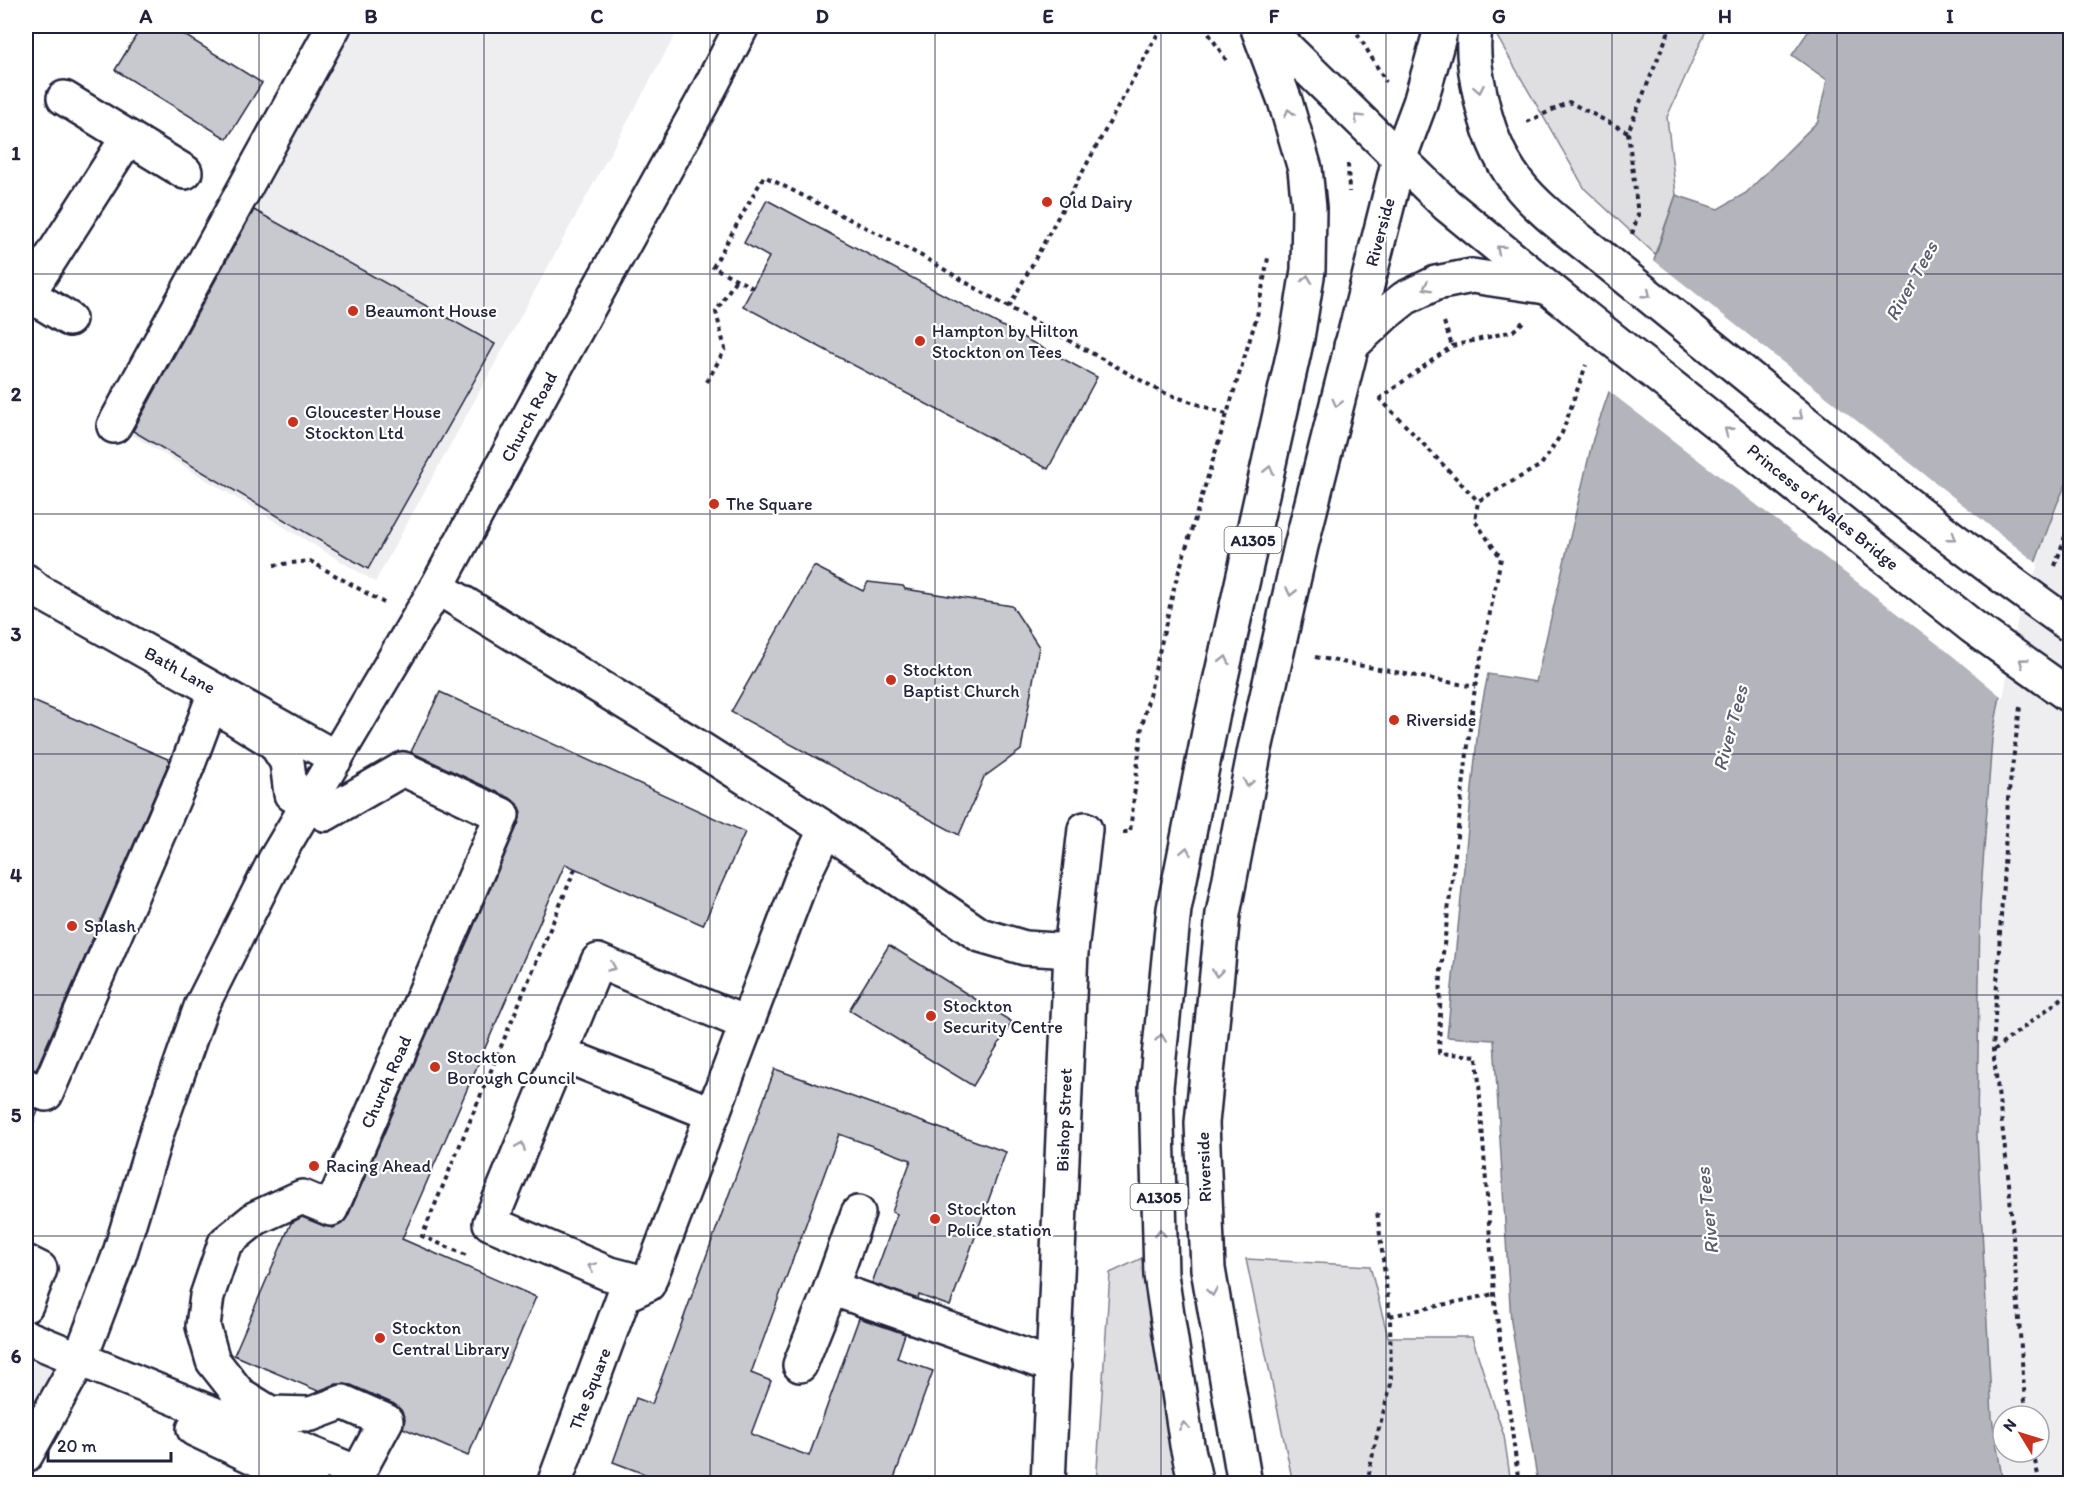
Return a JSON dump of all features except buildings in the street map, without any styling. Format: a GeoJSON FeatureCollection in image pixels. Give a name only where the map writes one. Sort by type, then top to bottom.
{"type":"FeatureCollection","features":[{"type":"Feature","properties":{"kind":"street"},"geometry":{"type":"LineString","coordinates":[[114,426],[334,26]]}},
{"type":"Feature","properties":{"kind":"street","name":"Church Road"},"geometry":{"type":"LineString","coordinates":[[26,1455],[76,1366],[119,1256],[156,1135],[201,1007],[275,860],[437,587],[742,26]]}},
{"type":"Feature","properties":{"kind":"street","name":"A1305"},"geometry":{"type":"LineString","coordinates":[[1196,1484],[1186,1445],[1161,1275],[1156,1087],[1174,909],[1211,722],[1298,338],[1308,270],[1309,208],[1305,170],[1285,101],[1257,26]]}},
{"type":"Feature","properties":{"kind":"street"},"geometry":{"type":"LineString","coordinates":[[1264,26],[1399,159]]}},
{"type":"Feature","properties":{"kind":"street","name":"A1305"},"geometry":{"type":"LineString","coordinates":[[1399,159],[1420,103],[1442,26]]}},
{"type":"Feature","properties":{"kind":"street"},"geometry":{"type":"LineString","coordinates":[[1476,26],[1475,72],[1491,138],[1502,163],[1521,189],[1542,211],[1870,474],[2010,583],[2070,625]]}},
{"type":"Feature","properties":{"kind":"street"},"geometry":{"type":"LineString","coordinates":[[64,98],[185,172]]}},
{"type":"Feature","properties":{"kind":"street"},"geometry":{"type":"LineString","coordinates":[[69,319],[27,294],[128,137]]}},
{"type":"Feature","properties":{"kind":"street","name":"Princess of Wales Bridge"},"geometry":{"type":"LineString","coordinates":[[1399,159],[1447,206],[1549,290],[1973,627],[2070,696]]}},
{"type":"Feature","properties":{"kind":"street","name":"Riverside"},"geometry":{"type":"LineString","coordinates":[[1245,1484],[1208,1269],[1203,1112],[1223,914],[1255,749],[1301,546],[1399,159]]}},
{"type":"Feature","properties":{"kind":"street"},"geometry":{"type":"LineString","coordinates":[[1351,346],[1405,298],[1436,283],[1472,276],[1549,290]]}},
{"type":"Feature","properties":{"kind":"street","name":"Bath Lane"},"geometry":{"type":"LineString","coordinates":[[26,581],[38,591],[336,758]]}},
{"type":"Feature","properties":{"kind":"street"},"geometry":{"type":"LineString","coordinates":[[437,587],[693,744],[826,829],[980,935],[1025,948],[1071,951]]}},
{"type":"Feature","properties":{"kind":"street"},"geometry":{"type":"LineString","coordinates":[[26,1086],[46,1094],[187,767],[211,704],[275,743],[287,762],[291,794],[307,804]]}},
{"type":"Feature","properties":{"kind":"street","name":"Church Road"},"geometry":{"type":"LineString","coordinates":[[26,1337],[76,1366],[358,1473],[386,1421],[343,1402],[311,1414],[270,1413],[239,1394],[213,1361],[203,1326],[207,1296],[225,1243],[256,1218],[302,1197],[331,1209],[502,815],[403,769],[325,814],[307,804]]}},
{"type":"Feature","properties":{"kind":"street","name":"The Square"},"geometry":{"type":"LineString","coordinates":[[554,1484],[713,1114],[801,878],[826,829]]}},
{"type":"Feature","properties":{"kind":"street","name":"Bishop Street"},"geometry":{"type":"LineString","coordinates":[[1048,1484],[1071,951],[1084,829]]}},
{"type":"Feature","properties":{"kind":"street"},"geometry":{"type":"LineString","coordinates":[[636,1290],[607,1273],[490,1223],[598,961],[747,1024]]}},
{"type":"Feature","properties":{"kind":"street"},"geometry":{"type":"LineString","coordinates":[[560,1053],[713,1114]]}},
{"type":"Feature","properties":{"kind":"street"},"geometry":{"type":"LineString","coordinates":[[800,1365],[858,1213]]}},
{"type":"Feature","properties":{"kind":"street"},"geometry":{"type":"LineString","coordinates":[[26,1262],[40,1269],[26,1305]]}},
{"type":"Feature","properties":{"kind":"street"},"geometry":{"type":"LineString","coordinates":[[831,1288],[1054,1366]]}},
{"type":"Feature","properties":{"kind":"street"},"geometry":{"type":"LineString","coordinates":[[76,1366],[311,1484]]}},
{"type":"Feature","properties":{"kind":"path"},"geometry":{"type":"LineString","coordinates":[[1009,307],[1162,26]]}},
{"type":"Feature","properties":{"kind":"path"},"geometry":{"type":"LineString","coordinates":[[1628,132],[1671,26]]}},
{"type":"Feature","properties":{"kind":"path"},"geometry":{"type":"LineString","coordinates":[[753,288],[713,267],[764,176],[920,255],[1162,392],[1226,414]]}},
{"type":"Feature","properties":{"kind":"path"},"geometry":{"type":"LineString","coordinates":[[1084,829],[1130,832],[1142,726],[1175,584],[1257,316],[1269,251]]}},
{"type":"Feature","properties":{"kind":"path"},"geometry":{"type":"LineString","coordinates":[[707,382],[725,349],[716,312],[736,279]]}},
{"type":"Feature","properties":{"kind":"path"},"geometry":{"type":"LineString","coordinates":[[1372,406],[1452,346],[1513,331],[1549,290]]}},
{"type":"Feature","properties":{"kind":"path"},"geometry":{"type":"LineString","coordinates":[[1379,399],[1478,501]]}},
{"type":"Feature","properties":{"kind":"path"},"geometry":{"type":"LineString","coordinates":[[1478,501],[1497,490]]}},
{"type":"Feature","properties":{"kind":"path"},"geometry":{"type":"LineString","coordinates":[[1478,501],[1475,520],[1501,558],[1475,687],[1441,970],[1439,1053],[1477,1056],[1494,1294],[1520,1484]]}},
{"type":"Feature","properties":{"kind":"path"},"geometry":{"type":"LineString","coordinates":[[2055,567],[2070,522]]}},
{"type":"Feature","properties":{"kind":"path"},"geometry":{"type":"LineString","coordinates":[[274,565],[310,561],[362,591]]}},
{"type":"Feature","properties":{"kind":"path"},"geometry":{"type":"LineString","coordinates":[[1306,656],[1475,687]]}},
{"type":"Feature","properties":{"kind":"path"},"geometry":{"type":"LineString","coordinates":[[2020,705],[2008,799],[1994,1050],[2009,1183],[2025,1404]]}},
{"type":"Feature","properties":{"kind":"path"},"geometry":{"type":"LineString","coordinates":[[1994,1050],[2070,992]]}},
{"type":"Feature","properties":{"kind":"path"},"geometry":{"type":"LineString","coordinates":[[1367,1484],[1391,1384],[1390,1316],[1377,1211]]}},
{"type":"Feature","properties":{"kind":"path"},"geometry":{"type":"LineString","coordinates":[[1390,1316],[1494,1294]]}},
{"type":"Feature","properties":{"kind":"path"},"geometry":{"type":"LineString","coordinates":[[2036,1464],[2040,1484]]}},
{"type":"Feature","properties":{"kind":"shaded area"},"geometry":{"type":"Polygon","coordinates":[[[321,26],[680,26],[375,582],[104,418],[321,26]]]}},
{"type":"Feature","properties":{"kind":"shaded area"},"geometry":{"type":"Polygon","coordinates":[[[1491,26],[1708,26],[1667,117],[1676,195],[1655,254],[1585,189],[1491,26]]]}},
{"type":"Feature","properties":{"kind":"shaded area"},"geometry":{"type":"Polygon","coordinates":[[[2070,475],[2070,1483],[2003,1484],[2000,1464],[2051,1464],[2051,1404],[1991,1404],[1977,1135],[1980,905],[1992,739],[2015,617],[2070,475]]]}},
{"type":"Feature","properties":{"kind":"shaded area"},"geometry":{"type":"Polygon","coordinates":[[[1142,1258],[1152,1332],[1179,1483],[1096,1484],[1110,1273],[1142,1258]]]}},
{"type":"Feature","properties":{"kind":"shaded area"},"geometry":{"type":"Polygon","coordinates":[[[1246,1259],[1370,1266],[1388,1337],[1472,1337],[1504,1436],[1511,1483],[1293,1483],[1246,1259]]]}},
{"type":"Feature","properties":{"kind":"shaded area"},"geometry":{"type":"Polygon","coordinates":[[[26,1341],[73,1373],[26,1455],[26,1341]]]}},
{"type":"Feature","properties":{"kind":"water","name":"River Tees"},"geometry":{"type":"Polygon","coordinates":[[[1812,26],[2070,26],[2070,475],[2015,617],[1992,739],[1980,905],[1977,1135],[1991,1404],[1991,1464],[2000,1464],[2003,1483],[1538,1483],[1511,1322],[1494,1040],[1447,1037],[1479,719],[1488,674],[1536,682],[1593,439],[1676,195],[1718,209],[1746,193],[1818,121],[1827,80],[1792,55],[1812,26]]]}},
{"type":"Feature","properties":{"kind":"pier"},"geometry":{"type":"Polygon","coordinates":[[[1651,258],[2038,564],[2018,617],[2003,698],[1948,652],[1606,389],[1651,258]]]}},
{"type":"Feature","properties":{"kind":"place","name":"Old Dairy"},"geometry":{"type":"Point","coordinates":[1047,202]}},
{"type":"Feature","properties":{"kind":"place","name":"Beaumont House"},"geometry":{"type":"Point","coordinates":[353,311]}},
{"type":"Feature","properties":{"kind":"place","name":"Hampton by Hilton Stockton on Tees"},"geometry":{"type":"Point","coordinates":[920,341]}},
{"type":"Feature","properties":{"kind":"place","name":"Gloucester House Stockton Ltd"},"geometry":{"type":"Point","coordinates":[293,422]}},
{"type":"Feature","properties":{"kind":"place","name":"The Square"},"geometry":{"type":"Point","coordinates":[714,504]}},
{"type":"Feature","properties":{"kind":"place","name":"Stockton Baptist Church"},"geometry":{"type":"Point","coordinates":[891,680]}},
{"type":"Feature","properties":{"kind":"place","name":"Riverside"},"geometry":{"type":"Point","coordinates":[1394,720]}},
{"type":"Feature","properties":{"kind":"place","name":"Splash"},"geometry":{"type":"Point","coordinates":[72,926]}},
{"type":"Feature","properties":{"kind":"place","name":"Stockton Security Centre"},"geometry":{"type":"Point","coordinates":[931,1016]}},
{"type":"Feature","properties":{"kind":"place","name":"Stockton Borough Council"},"geometry":{"type":"Point","coordinates":[435,1067]}},
{"type":"Feature","properties":{"kind":"place","name":"Racing Ahead"},"geometry":{"type":"Point","coordinates":[314,1166]}},
{"type":"Feature","properties":{"kind":"place","name":"Stockton Police station"},"geometry":{"type":"Point","coordinates":[935,1219]}},
{"type":"Feature","properties":{"kind":"place","name":"Stockton Central Library"},"geometry":{"type":"Point","coordinates":[380,1338]}}]}
